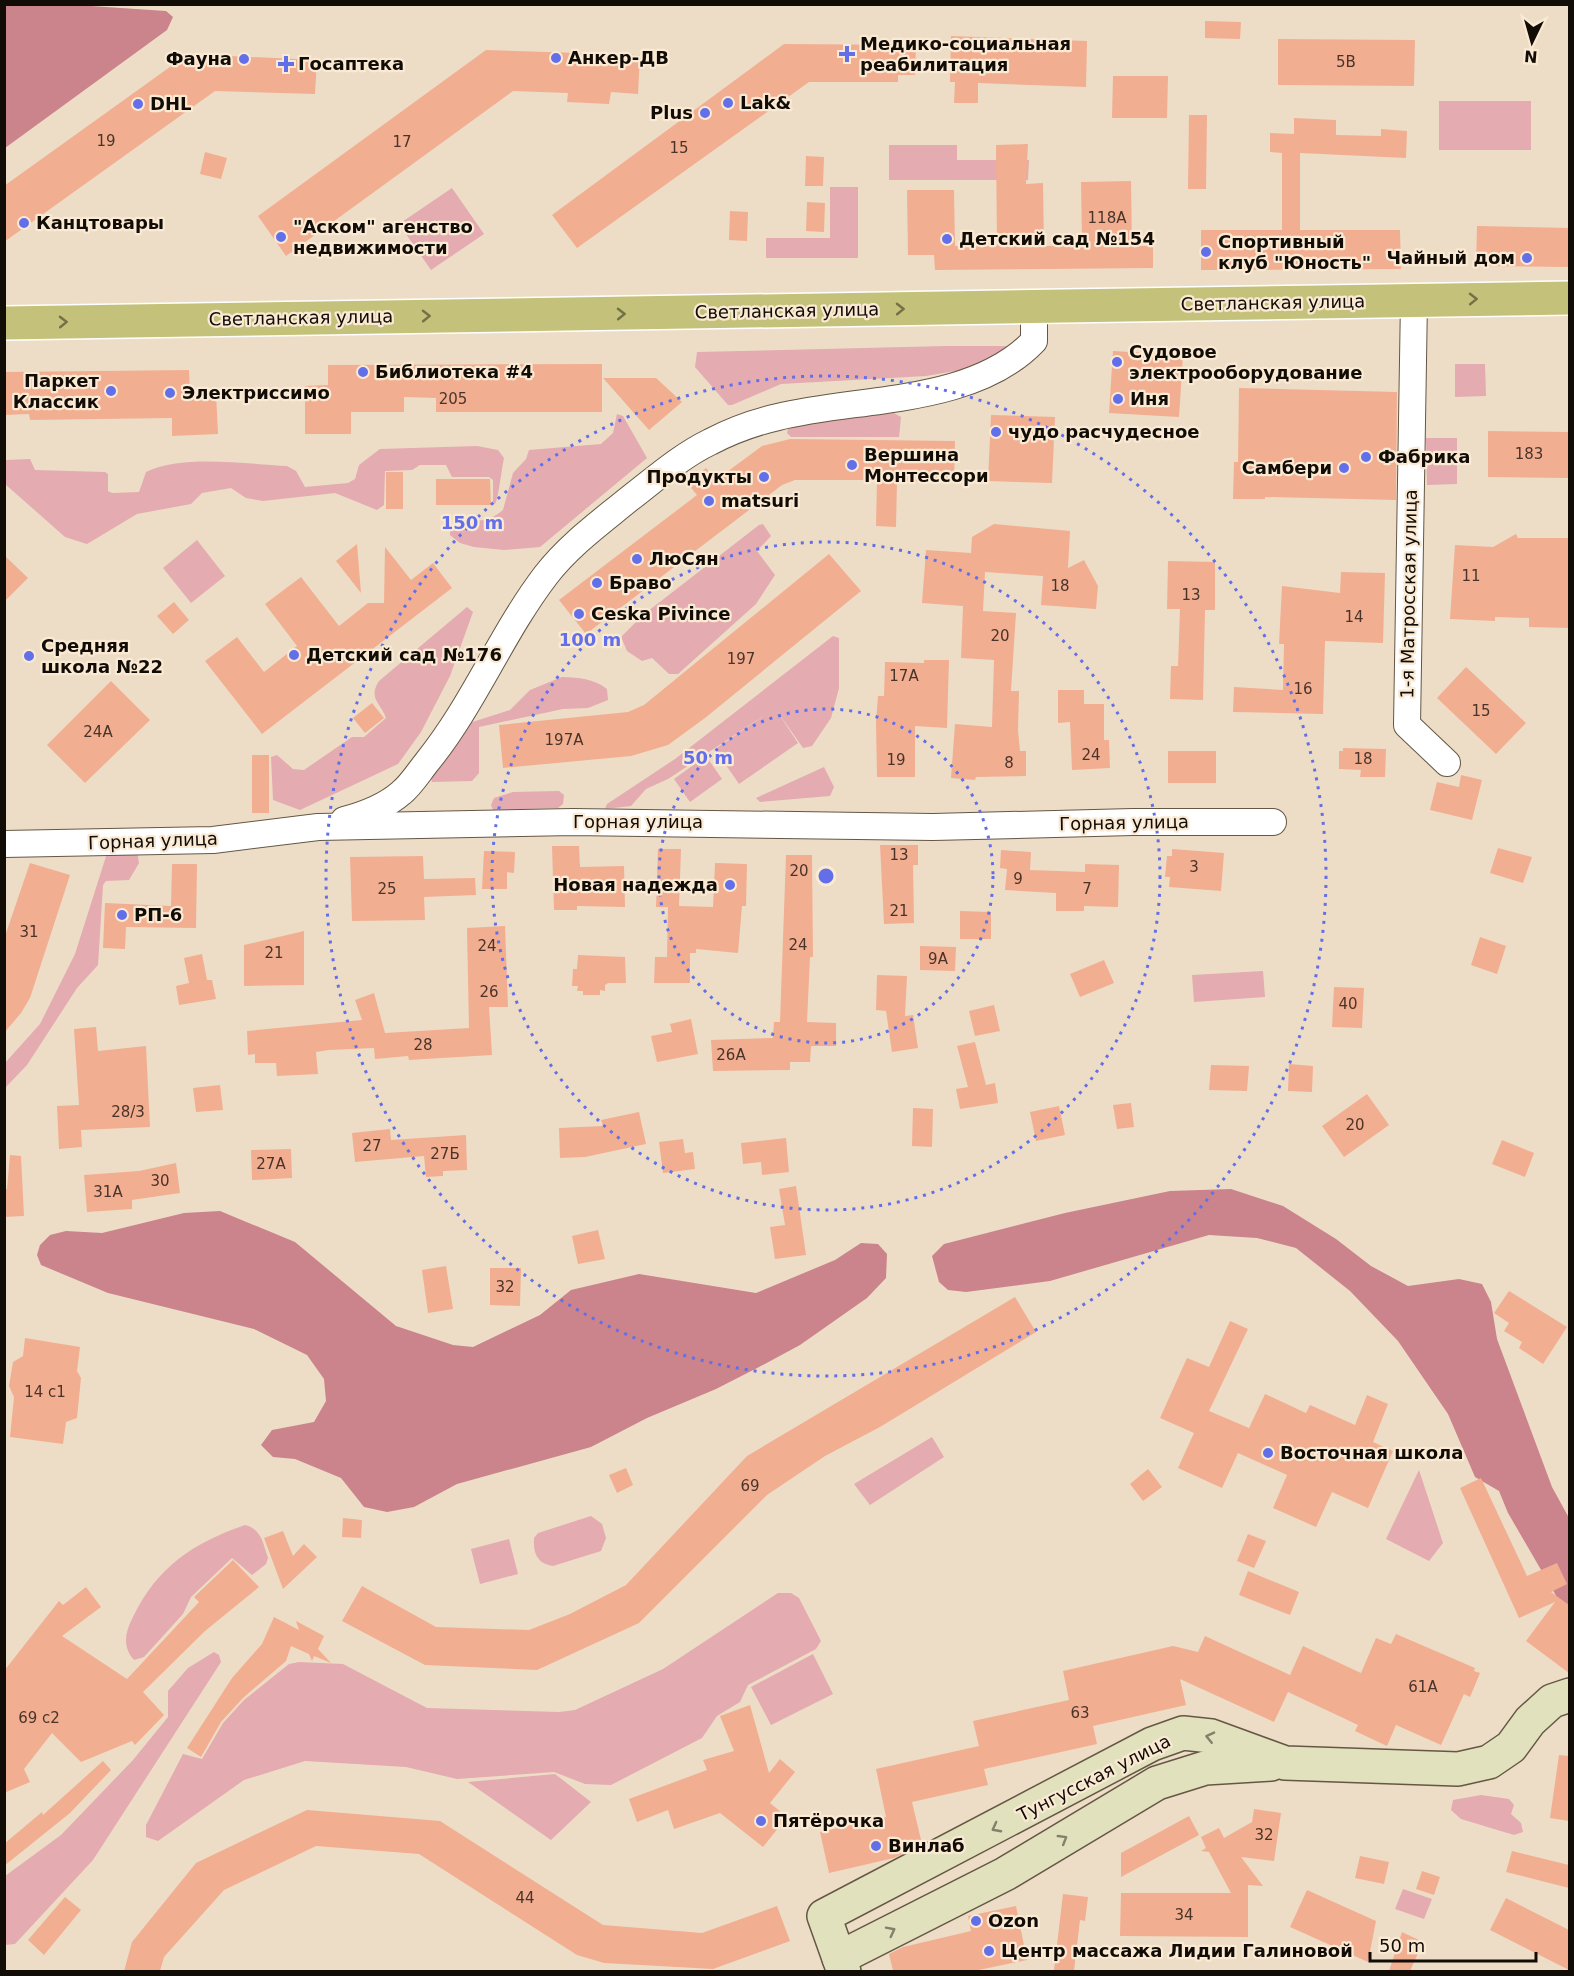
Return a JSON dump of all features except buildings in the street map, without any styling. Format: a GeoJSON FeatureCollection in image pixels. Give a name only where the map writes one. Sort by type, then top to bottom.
{"type":"FeatureCollection","features":[{"type":"Feature","properties":{"kind":"main road","name":"Светланская улица"},"geometry":{"type":"LineString","coordinates":[[4,323],[1569,298]]}},
{"type":"Feature","properties":{"kind":"main road","name":"Тунгусская улица"},"geometry":{"type":"LineString","coordinates":[[842,1965],[824,1916],[1019,1816],[1135,1752],[1183,1733],[1211,1736],[1285,1763],[1458,1769],[1489,1762],[1511,1747],[1530,1721],[1552,1701],[1569,1695]]}},
{"type":"Feature","properties":{"kind":"main road"},"geometry":{"type":"LineString","coordinates":[[842,1965],[1005,1874],[1157,1783],[1205,1768],[1285,1763]]}},
{"type":"Feature","properties":{"kind":"street","name":"1-я Матросская улица"},"geometry":{"type":"LineString","coordinates":[[1414,300],[1407,725],[1447,763]]}},
{"type":"Feature","properties":{"kind":"street"},"geometry":{"type":"LineString","coordinates":[[318,827],[363,815],[402,793],[444,742],[470,703],[518,617],[547,573],[585,535],[658,476],[709,442],[778,417],[929,391],[967,382],[1003,366],[1034,341],[1034,306]]}},
{"type":"Feature","properties":{"kind":"street","name":"Горная улица"},"geometry":{"type":"LineString","coordinates":[[4,844],[213,840],[318,827],[573,822],[933,827],[1132,822],[1273,822]]}},
{"type":"Feature","properties":{"kind":"shaded area"},"geometry":{"type":"Polygon","coordinates":[[[5,4],[76,5],[166,11],[173,17],[167,30],[5,148],[5,4]]]}},
{"type":"Feature","properties":{"kind":"shaded area"},"geometry":{"type":"Polygon","coordinates":[[[1439,101],[1531,101],[1531,150],[1439,150],[1439,101]]]}},
{"type":"Feature","properties":{"kind":"shaded area"},"geometry":{"type":"Polygon","coordinates":[[[889,145],[957,145],[957,160],[1029,160],[1028,180],[889,180],[889,145]]]}},
{"type":"Feature","properties":{"kind":"shaded area"},"geometry":{"type":"Polygon","coordinates":[[[830,187],[858,187],[858,258],[766,258],[766,238],[830,238],[830,187]]]}},
{"type":"Feature","properties":{"kind":"shaded area"},"geometry":{"type":"Polygon","coordinates":[[[452,188],[484,234],[431,270],[399,224],[452,188]]]}},
{"type":"Feature","properties":{"kind":"shaded area"},"geometry":{"type":"Polygon","coordinates":[[[1013,346],[988,363],[961,370],[926,376],[781,384],[732,405],[728,405],[695,367],[697,352],[1013,346]]]}},
{"type":"Feature","properties":{"kind":"shaded area"},"geometry":{"type":"Polygon","coordinates":[[[1455,364],[1485,364],[1486,396],[1455,397],[1455,364]]]}},
{"type":"Feature","properties":{"kind":"shaded area"},"geometry":{"type":"Polygon","coordinates":[[[894,413],[901,417],[899,437],[791,437],[787,433],[789,424],[794,421],[894,413]]]}},
{"type":"Feature","properties":{"kind":"shaded area"},"geometry":{"type":"Polygon","coordinates":[[[617,414],[623,416],[647,458],[540,547],[504,550],[474,547],[460,543],[450,535],[450,526],[456,523],[488,519],[503,510],[513,473],[526,459],[529,450],[601,444],[613,433],[617,414]]]}},
{"type":"Feature","properties":{"kind":"shaded area"},"geometry":{"type":"Polygon","coordinates":[[[1426,438],[1457,438],[1457,484],[1427,485],[1426,438]]]}},
{"type":"Feature","properties":{"kind":"shaded area"},"geometry":{"type":"Polygon","coordinates":[[[477,446],[498,450],[504,458],[495,504],[493,502],[493,480],[489,477],[452,477],[446,465],[420,465],[412,470],[385,471],[384,505],[377,510],[335,493],[263,501],[246,498],[231,488],[202,493],[191,504],[137,514],[87,544],[65,537],[5,484],[5,460],[30,459],[35,470],[105,472],[108,474],[108,491],[112,493],[139,492],[146,472],[160,466],[195,462],[287,466],[296,471],[305,487],[348,483],[355,479],[359,465],[380,449],[477,446]]]}},
{"type":"Feature","properties":{"kind":"shaded area"},"geometry":{"type":"Polygon","coordinates":[[[763,524],[771,536],[757,551],[775,575],[756,604],[678,674],[669,674],[652,658],[642,661],[627,651],[621,637],[643,615],[763,524]]]}},
{"type":"Feature","properties":{"kind":"shaded area"},"geometry":{"type":"Polygon","coordinates":[[[197,540],[225,576],[191,603],[163,568],[197,540]]]}},
{"type":"Feature","properties":{"kind":"shaded area"},"geometry":{"type":"Polygon","coordinates":[[[467,607],[473,612],[450,676],[421,732],[398,764],[300,810],[273,800],[271,757],[277,755],[293,769],[304,770],[352,737],[364,737],[386,718],[375,696],[379,681],[467,607]]]}},
{"type":"Feature","properties":{"kind":"shaded area"},"geometry":{"type":"Polygon","coordinates":[[[833,636],[839,638],[839,688],[831,718],[812,746],[803,748],[775,708],[798,743],[739,784],[715,749],[771,711],[668,779],[646,789],[631,806],[605,809],[607,804],[675,759],[833,636]]]}},
{"type":"Feature","properties":{"kind":"shaded area"},"geometry":{"type":"Polygon","coordinates":[[[562,677],[586,679],[596,683],[607,689],[608,700],[588,708],[563,709],[479,727],[479,773],[472,781],[432,782],[431,777],[463,725],[510,710],[530,690],[562,677]]]}},
{"type":"Feature","properties":{"kind":"shaded area"},"geometry":{"type":"Polygon","coordinates":[[[706,756],[722,779],[690,802],[674,779],[706,756]]]}},
{"type":"Feature","properties":{"kind":"shaded area"},"geometry":{"type":"Polygon","coordinates":[[[824,767],[834,787],[830,796],[760,802],[756,798],[824,767]]]}},
{"type":"Feature","properties":{"kind":"shaded area"},"geometry":{"type":"Polygon","coordinates":[[[559,791],[564,795],[563,804],[558,808],[493,810],[491,805],[494,798],[513,792],[559,791]]]}},
{"type":"Feature","properties":{"kind":"shaded area"},"geometry":{"type":"Polygon","coordinates":[[[108,850],[137,851],[139,863],[129,880],[106,881],[103,885],[98,965],[77,988],[27,1065],[5,1088],[5,1063],[40,1024],[75,954],[108,850]]]}},
{"type":"Feature","properties":{"kind":"shaded area"},"geometry":{"type":"Polygon","coordinates":[[[1263,971],[1265,997],[1194,1002],[1192,975],[1263,971]]]}},
{"type":"Feature","properties":{"kind":"shaded area"},"geometry":{"type":"Polygon","coordinates":[[[1231,1189],[1283,1206],[1336,1239],[1371,1266],[1408,1286],[1459,1279],[1482,1284],[1491,1302],[1497,1339],[1552,1487],[1569,1518],[1569,1607],[1562,1606],[1508,1513],[1499,1491],[1475,1477],[1448,1414],[1398,1341],[1350,1291],[1296,1248],[1257,1238],[1209,1235],[1050,1281],[966,1292],[948,1290],[939,1282],[932,1256],[944,1244],[1065,1213],[1170,1191],[1231,1189]]]}},
{"type":"Feature","properties":{"kind":"shaded area"},"geometry":{"type":"Polygon","coordinates":[[[220,1211],[295,1242],[396,1326],[453,1345],[473,1347],[540,1315],[571,1290],[639,1274],[756,1293],[835,1260],[861,1243],[878,1244],[887,1254],[886,1278],[867,1298],[800,1345],[716,1389],[647,1418],[591,1447],[457,1484],[414,1507],[387,1512],[364,1507],[341,1478],[295,1459],[273,1457],[261,1445],[272,1430],[314,1422],[326,1401],[324,1379],[307,1355],[254,1329],[108,1293],[41,1265],[37,1255],[40,1245],[50,1235],[66,1231],[102,1233],[184,1213],[220,1211]]]}},
{"type":"Feature","properties":{"kind":"shaded area"},"geometry":{"type":"Polygon","coordinates":[[[932,1437],[944,1457],[870,1505],[854,1484],[932,1437]]]}},
{"type":"Feature","properties":{"kind":"shaded area"},"geometry":{"type":"Polygon","coordinates":[[[1419,1470],[1443,1543],[1429,1561],[1386,1539],[1419,1470]]]}},
{"type":"Feature","properties":{"kind":"shaded area"},"geometry":{"type":"Polygon","coordinates":[[[591,1516],[602,1524],[606,1538],[601,1551],[553,1566],[543,1563],[537,1557],[534,1538],[538,1533],[591,1516]]]}},
{"type":"Feature","properties":{"kind":"shaded area"},"geometry":{"type":"Polygon","coordinates":[[[245,1525],[255,1530],[261,1538],[268,1558],[266,1564],[252,1575],[232,1558],[191,1597],[183,1614],[144,1657],[134,1660],[126,1645],[128,1628],[153,1584],[165,1571],[193,1549],[245,1525]]]}},
{"type":"Feature","properties":{"kind":"shaded area"},"geometry":{"type":"Polygon","coordinates":[[[509,1539],[518,1574],[480,1584],[471,1549],[509,1539]]]}},
{"type":"Feature","properties":{"kind":"shaded area"},"geometry":{"type":"Polygon","coordinates":[[[778,1593],[791,1593],[799,1598],[821,1641],[816,1649],[748,1685],[740,1702],[717,1716],[702,1738],[611,1785],[585,1784],[554,1772],[457,1779],[406,1767],[305,1761],[244,1780],[158,1841],[146,1837],[146,1825],[183,1754],[202,1759],[223,1723],[244,1700],[289,1664],[299,1662],[343,1664],[427,1708],[559,1712],[575,1710],[663,1669],[778,1593]]]}},
{"type":"Feature","properties":{"kind":"shaded area"},"geometry":{"type":"Polygon","coordinates":[[[214,1652],[219,1655],[221,1662],[93,1860],[15,1944],[5,1945],[5,1876],[61,1835],[133,1760],[168,1717],[168,1691],[188,1668],[214,1652]]]}},
{"type":"Feature","properties":{"kind":"shaded area"},"geometry":{"type":"Polygon","coordinates":[[[813,1654],[833,1694],[771,1725],[751,1687],[813,1654]]]}},
{"type":"Feature","properties":{"kind":"shaded area"},"geometry":{"type":"Polygon","coordinates":[[[555,1774],[591,1802],[551,1840],[468,1782],[555,1774]]]}},
{"type":"Feature","properties":{"kind":"shaded area"},"geometry":{"type":"Polygon","coordinates":[[[1481,1795],[1509,1799],[1514,1805],[1511,1814],[1521,1823],[1523,1832],[1514,1835],[1461,1819],[1451,1810],[1453,1800],[1481,1795]]]}},
{"type":"Feature","properties":{"kind":"shaded area"},"geometry":{"type":"Polygon","coordinates":[[[1403,1889],[1432,1899],[1424,1919],[1395,1909],[1403,1889]]]}},
{"type":"Feature","properties":{"kind":"place","name":"Медико-социальная реабилитация"},"geometry":{"type":"Point","coordinates":[847,54]}},
{"type":"Feature","properties":{"kind":"place","name":"Анкер-ДВ"},"geometry":{"type":"Point","coordinates":[556,58]}},
{"type":"Feature","properties":{"kind":"place","name":"Фауна"},"geometry":{"type":"Point","coordinates":[244,59]}},
{"type":"Feature","properties":{"kind":"place","name":"Госаптека"},"geometry":{"type":"Point","coordinates":[286,64]}},
{"type":"Feature","properties":{"kind":"place","name":"Lak&"},"geometry":{"type":"Point","coordinates":[728,103]}},
{"type":"Feature","properties":{"kind":"place","name":"DHL"},"geometry":{"type":"Point","coordinates":[138,104]}},
{"type":"Feature","properties":{"kind":"place","name":"Plus"},"geometry":{"type":"Point","coordinates":[705,113]}},
{"type":"Feature","properties":{"kind":"place","name":"Канцтовары"},"geometry":{"type":"Point","coordinates":[24,223]}},
{"type":"Feature","properties":{"kind":"place","name":"\"Аском\" агенство недвижимости"},"geometry":{"type":"Point","coordinates":[281,237]}},
{"type":"Feature","properties":{"kind":"place","name":"Детский сад №154"},"geometry":{"type":"Point","coordinates":[947,239]}},
{"type":"Feature","properties":{"kind":"place","name":"Спортивный клуб \"Юность\""},"geometry":{"type":"Point","coordinates":[1206,252]}},
{"type":"Feature","properties":{"kind":"place","name":"Чайный дом"},"geometry":{"type":"Point","coordinates":[1527,258]}},
{"type":"Feature","properties":{"kind":"place","name":"Судовое электрооборудование"},"geometry":{"type":"Point","coordinates":[1117,362]}},
{"type":"Feature","properties":{"kind":"place","name":"Библиотека #4"},"geometry":{"type":"Point","coordinates":[363,372]}},
{"type":"Feature","properties":{"kind":"place","name":"Паркет Классик"},"geometry":{"type":"Point","coordinates":[111,391]}},
{"type":"Feature","properties":{"kind":"place","name":"Электриссимо"},"geometry":{"type":"Point","coordinates":[170,393]}},
{"type":"Feature","properties":{"kind":"place","name":"Иня"},"geometry":{"type":"Point","coordinates":[1118,399]}},
{"type":"Feature","properties":{"kind":"place","name":"чудо расчудесное"},"geometry":{"type":"Point","coordinates":[996,432]}},
{"type":"Feature","properties":{"kind":"place","name":"Фабрика"},"geometry":{"type":"Point","coordinates":[1366,457]}},
{"type":"Feature","properties":{"kind":"place","name":"Вершина Монтессори"},"geometry":{"type":"Point","coordinates":[852,465]}},
{"type":"Feature","properties":{"kind":"place","name":"Самбери"},"geometry":{"type":"Point","coordinates":[1344,468]}},
{"type":"Feature","properties":{"kind":"place","name":"Продукты"},"geometry":{"type":"Point","coordinates":[764,477]}},
{"type":"Feature","properties":{"kind":"place","name":"matsuri"},"geometry":{"type":"Point","coordinates":[709,501]}},
{"type":"Feature","properties":{"kind":"place","name":"ЛюСян"},"geometry":{"type":"Point","coordinates":[637,559]}},
{"type":"Feature","properties":{"kind":"place","name":"Браво"},"geometry":{"type":"Point","coordinates":[597,583]}},
{"type":"Feature","properties":{"kind":"place","name":"Ceska Pivince"},"geometry":{"type":"Point","coordinates":[579,614]}},
{"type":"Feature","properties":{"kind":"place","name":"Детский сад №176"},"geometry":{"type":"Point","coordinates":[294,655]}},
{"type":"Feature","properties":{"kind":"place","name":"Средняя школа №22"},"geometry":{"type":"Point","coordinates":[29,656]}},
{"type":"Feature","properties":{"kind":"place","name":"Новая надежда"},"geometry":{"type":"Point","coordinates":[730,885]}},
{"type":"Feature","properties":{"kind":"place","name":"РП-6"},"geometry":{"type":"Point","coordinates":[122,915]}},
{"type":"Feature","properties":{"kind":"place","name":"Восточная школа"},"geometry":{"type":"Point","coordinates":[1268,1453]}},
{"type":"Feature","properties":{"kind":"place","name":"Пятёрочка"},"geometry":{"type":"Point","coordinates":[761,1821]}},
{"type":"Feature","properties":{"kind":"place","name":"Винлаб"},"geometry":{"type":"Point","coordinates":[876,1846]}},
{"type":"Feature","properties":{"kind":"place","name":"Ozon"},"geometry":{"type":"Point","coordinates":[976,1921]}},
{"type":"Feature","properties":{"kind":"place","name":"Центр массажа Лидии Галиновой"},"geometry":{"type":"Point","coordinates":[989,1951]}}]}
